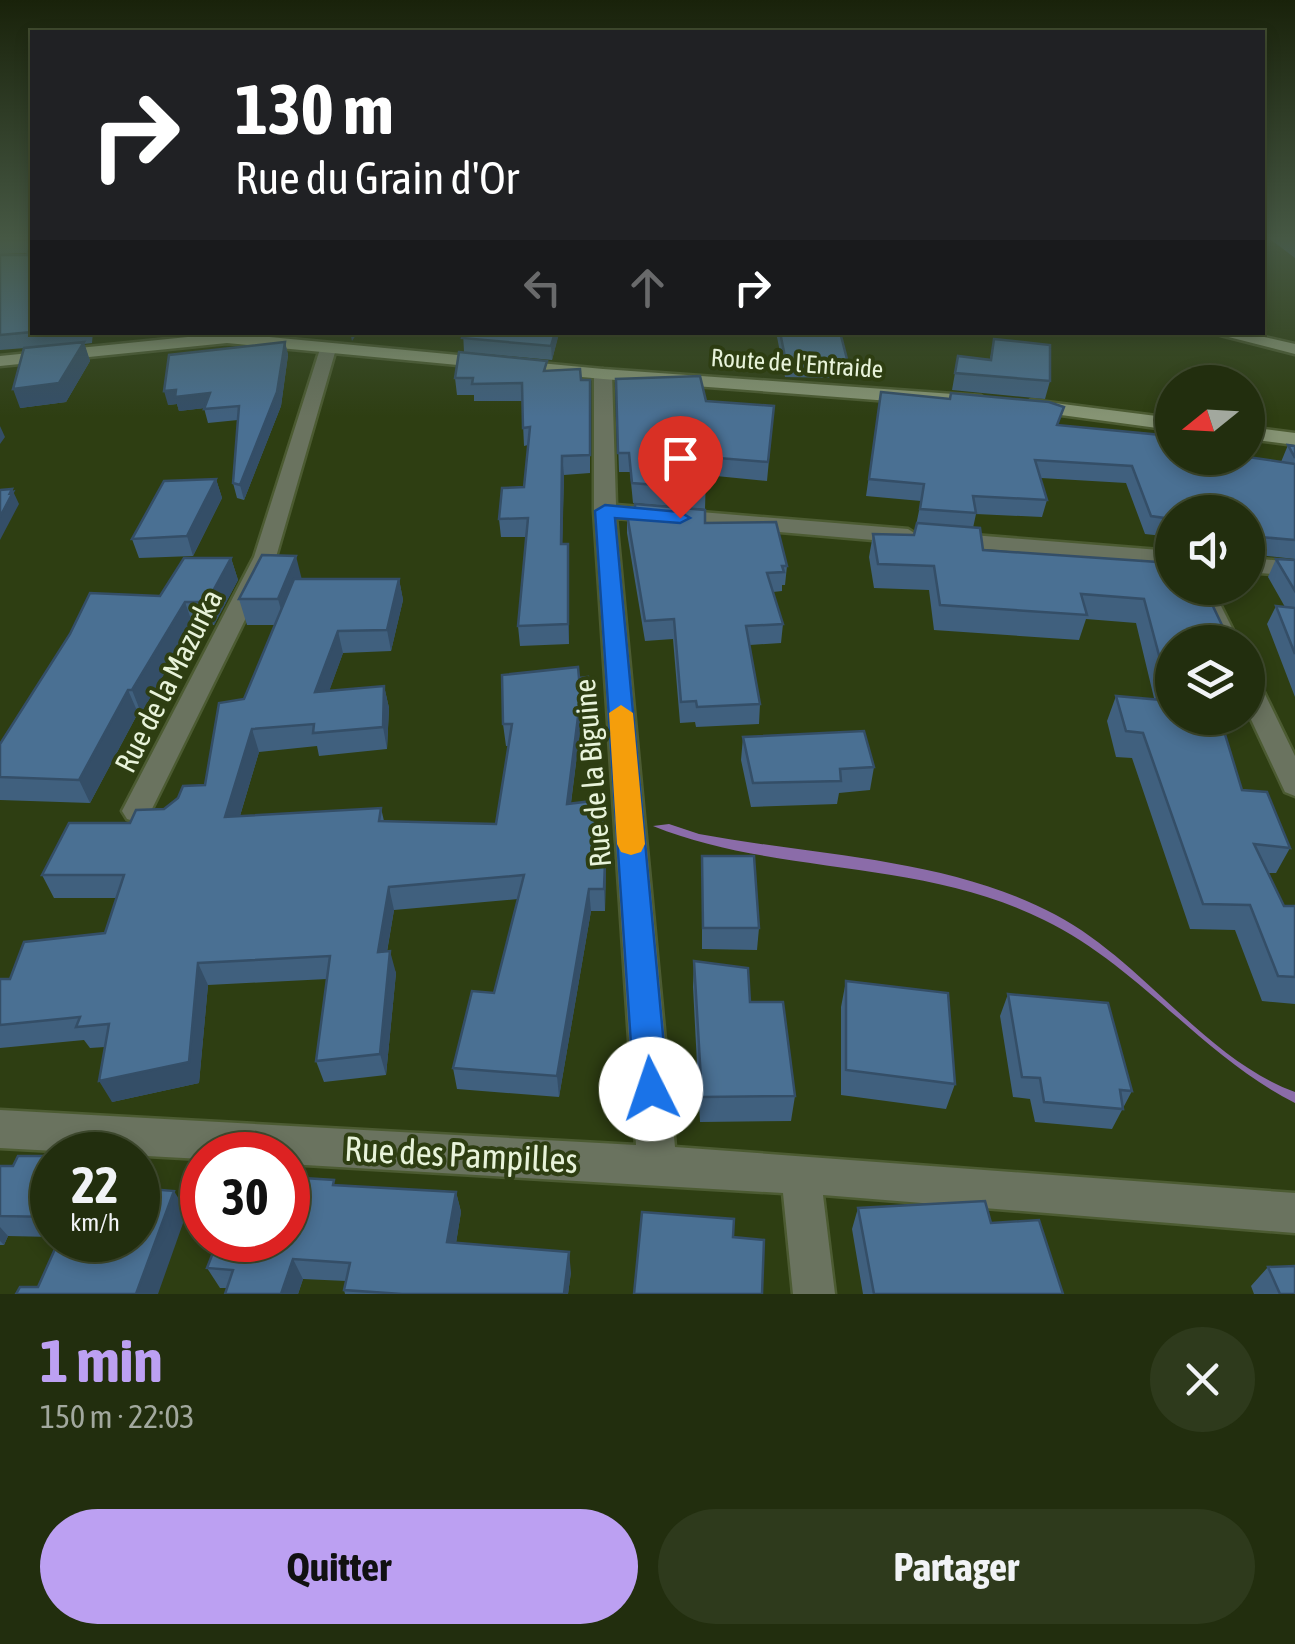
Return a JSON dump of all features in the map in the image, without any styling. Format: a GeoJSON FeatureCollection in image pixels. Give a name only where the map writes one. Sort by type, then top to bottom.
{"type":"FeatureCollection","features":[{"type":"Feature","properties":{"kind":"street"},"geometry":{"type":"LineString","coordinates":[[1231,335],[1295,349]]}},
{"type":"Feature","properties":{"kind":"street","name":"Route de l'Entraide"},"geometry":{"type":"LineString","coordinates":[[0,361],[227,338],[603,374],[1009,404],[1155,422]]}},
{"type":"Feature","properties":{"kind":"street","name":"Rue de la Mazurka"},"geometry":{"type":"LineString","coordinates":[[137,812],[265,557],[328,349]]}},
{"type":"Feature","properties":{"kind":"street","name":"Rue de la Biguine"},"geometry":{"type":"LineString","coordinates":[[603,374],[605,511],[657,1166]]}},
{"type":"Feature","properties":{"kind":"street"},"geometry":{"type":"LineString","coordinates":[[1265,435],[1295,439]]}},
{"type":"Feature","properties":{"kind":"street"},"geometry":{"type":"LineString","coordinates":[[605,511],[1155,557]]}},
{"type":"Feature","properties":{"kind":"street"},"geometry":{"type":"LineString","coordinates":[[1265,566],[1295,569]]}},
{"type":"Feature","properties":{"kind":"street"},"geometry":{"type":"LineString","coordinates":[[1265,722],[1295,785]]}},
{"type":"Feature","properties":{"kind":"street","name":"Rue des Pampilles"},"geometry":{"type":"LineString","coordinates":[[0,1130],[801,1174],[1295,1213]]}},
{"type":"Feature","properties":{"kind":"street"},"geometry":{"type":"LineString","coordinates":[[801,1174],[814,1294]]}},
{"type":"Feature","properties":{"kind":"shaded area"},"geometry":{"type":"Polygon","coordinates":[[[669,824],[699,834],[927,870],[1015,896],[1088,935],[1232,1057],[1295,1092],[1295,1103],[1230,1061],[1110,961],[1044,920],[997,900],[948,886],[749,853],[653,826],[669,824]]]}},
{"type":"Feature","properties":{"kind":"building"},"geometry":{"type":"Polygon","coordinates":[[[0,296],[30,296],[30,332],[0,335],[0,296]]]}},
{"type":"Feature","properties":{"kind":"building"},"geometry":{"type":"Polygon","coordinates":[[[462,335],[554,335],[551,346],[462,338],[462,335]]]}},
{"type":"Feature","properties":{"kind":"building"},"geometry":{"type":"Polygon","coordinates":[[[781,335],[841,335],[848,363],[786,362],[781,335]]]}},
{"type":"Feature","properties":{"kind":"building"},"geometry":{"type":"Polygon","coordinates":[[[994,339],[1050,345],[1050,381],[955,373],[958,356],[991,360],[994,339]]]}},
{"type":"Feature","properties":{"kind":"building"},"geometry":{"type":"Polygon","coordinates":[[[84,342],[59,383],[13,389],[24,348],[84,342]]]}},
{"type":"Feature","properties":{"kind":"building"},"geometry":{"type":"Polygon","coordinates":[[[285,342],[277,392],[240,485],[233,483],[239,406],[204,409],[210,393],[175,397],[176,390],[164,391],[169,355],[285,342]]]}},
{"type":"Feature","properties":{"kind":"building"},"geometry":{"type":"Polygon","coordinates":[[[459,352],[547,361],[544,371],[580,369],[581,380],[590,380],[590,455],[562,456],[561,544],[568,544],[568,624],[518,626],[528,518],[499,519],[502,488],[524,487],[530,427],[523,428],[522,383],[472,384],[473,378],[455,378],[459,352]]]}},
{"type":"Feature","properties":{"kind":"building"},"geometry":{"type":"Polygon","coordinates":[[[700,376],[706,401],[774,406],[768,462],[707,457],[706,489],[632,483],[629,453],[618,453],[616,379],[700,376]]]}},
{"type":"Feature","properties":{"kind":"building"},"geometry":{"type":"Polygon","coordinates":[[[881,392],[950,399],[951,393],[1049,402],[1064,407],[1057,425],[1155,434],[1155,475],[1265,475],[1265,460],[1295,464],[1295,540],[1265,537],[1265,495],[1155,495],[1155,517],[1151,516],[1132,466],[1035,460],[1047,500],[973,496],[976,513],[920,509],[924,484],[869,479],[881,392]]]}},
{"type":"Feature","properties":{"kind":"building"},"geometry":{"type":"Polygon","coordinates":[[[216,479],[187,536],[132,539],[164,481],[216,479]]]}},
{"type":"Feature","properties":{"kind":"building"},"geometry":{"type":"Polygon","coordinates":[[[12,489],[10,493],[13,492],[0,517],[0,490],[12,489]]]}},
{"type":"Feature","properties":{"kind":"building"},"geometry":{"type":"Polygon","coordinates":[[[635,504],[705,510],[705,523],[776,522],[787,566],[782,566],[784,572],[767,573],[783,624],[746,626],[760,704],[697,707],[696,701],[681,702],[674,619],[645,621],[627,514],[635,514],[635,504]]]}},
{"type":"Feature","properties":{"kind":"building"},"geometry":{"type":"Polygon","coordinates":[[[917,523],[980,528],[983,550],[1155,562],[1155,605],[1212,605],[1222,625],[1155,625],[1155,640],[1144,599],[1081,594],[1087,615],[940,605],[934,566],[878,564],[873,534],[914,535],[917,523]]]}},
{"type":"Feature","properties":{"kind":"building"},"geometry":{"type":"Polygon","coordinates":[[[262,555],[296,556],[278,599],[239,599],[262,555]]]}},
{"type":"Feature","properties":{"kind":"building"},"geometry":{"type":"Polygon","coordinates":[[[184,558],[231,558],[207,602],[185,602],[132,690],[128,690],[79,780],[0,777],[0,744],[70,634],[90,593],[160,596],[184,558]]]}},
{"type":"Feature","properties":{"kind":"building"},"geometry":{"type":"Polygon","coordinates":[[[1276,559],[1295,560],[1295,591],[1276,559]]]}},
{"type":"Feature","properties":{"kind":"building"},"geometry":{"type":"Polygon","coordinates":[[[294,579],[399,579],[387,630],[338,631],[315,692],[384,686],[383,727],[313,733],[314,724],[252,729],[225,817],[381,808],[379,821],[496,824],[512,724],[503,724],[502,675],[578,667],[579,678],[588,677],[592,708],[579,709],[567,804],[601,800],[606,834],[604,889],[589,889],[557,1076],[453,1068],[472,991],[494,993],[524,875],[389,887],[378,952],[390,951],[380,1054],[316,1061],[330,956],[198,963],[189,1062],[99,1081],[109,1024],[76,1027],[80,1017],[0,1025],[0,979],[10,979],[24,942],[105,933],[124,875],[42,875],[69,823],[130,823],[136,810],[164,809],[178,798],[183,786],[205,785],[219,703],[244,699],[294,579]]]}},
{"type":"Feature","properties":{"kind":"building"},"geometry":{"type":"Polygon","coordinates":[[[1276,606],[1295,608],[1295,654],[1276,606]]]}},
{"type":"Feature","properties":{"kind":"building"},"geometry":{"type":"Polygon","coordinates":[[[1116,696],[1155,699],[1155,735],[1225,735],[1242,790],[1267,792],[1290,848],[1254,844],[1284,906],[1295,906],[1295,977],[1278,976],[1250,905],[1203,904],[1143,733],[1126,731],[1116,696]]]}},
{"type":"Feature","properties":{"kind":"building"},"geometry":{"type":"Polygon","coordinates":[[[864,731],[874,767],[840,769],[841,781],[753,783],[743,737],[864,731]]]}},
{"type":"Feature","properties":{"kind":"building"},"geometry":{"type":"Polygon","coordinates":[[[702,856],[754,856],[759,928],[703,928],[702,856]]]}},
{"type":"Feature","properties":{"kind":"building"},"geometry":{"type":"Polygon","coordinates":[[[694,961],[748,968],[750,1002],[783,1002],[795,1096],[702,1097],[694,961]]]}},
{"type":"Feature","properties":{"kind":"building"},"geometry":{"type":"Polygon","coordinates":[[[846,981],[948,993],[955,1084],[846,1070],[846,981]]]}},
{"type":"Feature","properties":{"kind":"building"},"geometry":{"type":"Polygon","coordinates":[[[1008,994],[1108,1003],[1132,1091],[1120,1090],[1123,1109],[1044,1102],[1040,1078],[1022,1077],[1008,994]]]}},
{"type":"Feature","properties":{"kind":"building"},"geometry":{"type":"Polygon","coordinates":[[[18,1156],[30,1156],[30,1217],[0,1216],[0,1166],[13,1166],[18,1156]]]}},
{"type":"Feature","properties":{"kind":"building"},"geometry":{"type":"Polygon","coordinates":[[[310,1178],[334,1180],[333,1185],[456,1192],[447,1242],[569,1252],[564,1294],[344,1290],[350,1263],[310,1260],[310,1178]]]}},
{"type":"Feature","properties":{"kind":"building"},"geometry":{"type":"Polygon","coordinates":[[[160,1190],[174,1191],[160,1229],[160,1190]]]}},
{"type":"Feature","properties":{"kind":"building"},"geometry":{"type":"Polygon","coordinates":[[[985,1201],[991,1223],[1039,1220],[1063,1294],[874,1294],[858,1208],[985,1201]]]}},
{"type":"Feature","properties":{"kind":"building"},"geometry":{"type":"Polygon","coordinates":[[[642,1212],[734,1219],[733,1237],[764,1240],[762,1294],[634,1294],[642,1212]]]}},
{"type":"Feature","properties":{"kind":"building"},"geometry":{"type":"Polygon","coordinates":[[[49,1262],[148,1262],[136,1294],[16,1294],[20,1287],[38,1287],[49,1262]]]}},
{"type":"Feature","properties":{"kind":"building"},"geometry":{"type":"Polygon","coordinates":[[[209,1262],[292,1262],[281,1294],[225,1294],[233,1270],[207,1268],[209,1262]]]}},
{"type":"Feature","properties":{"kind":"building"},"geometry":{"type":"Polygon","coordinates":[[[1295,1266],[1295,1294],[1280,1294],[1268,1267],[1295,1266]]]}},
{"type":"Feature","properties":{"kind":"slow traffic"},"geometry":{"type":"LineString","coordinates":[[621,713],[631,844]]}},
{"type":"Feature","properties":{"kind":"route"},"geometry":{"type":"LineString","coordinates":[[651,1089],[605,511],[680,518]]}}]}
